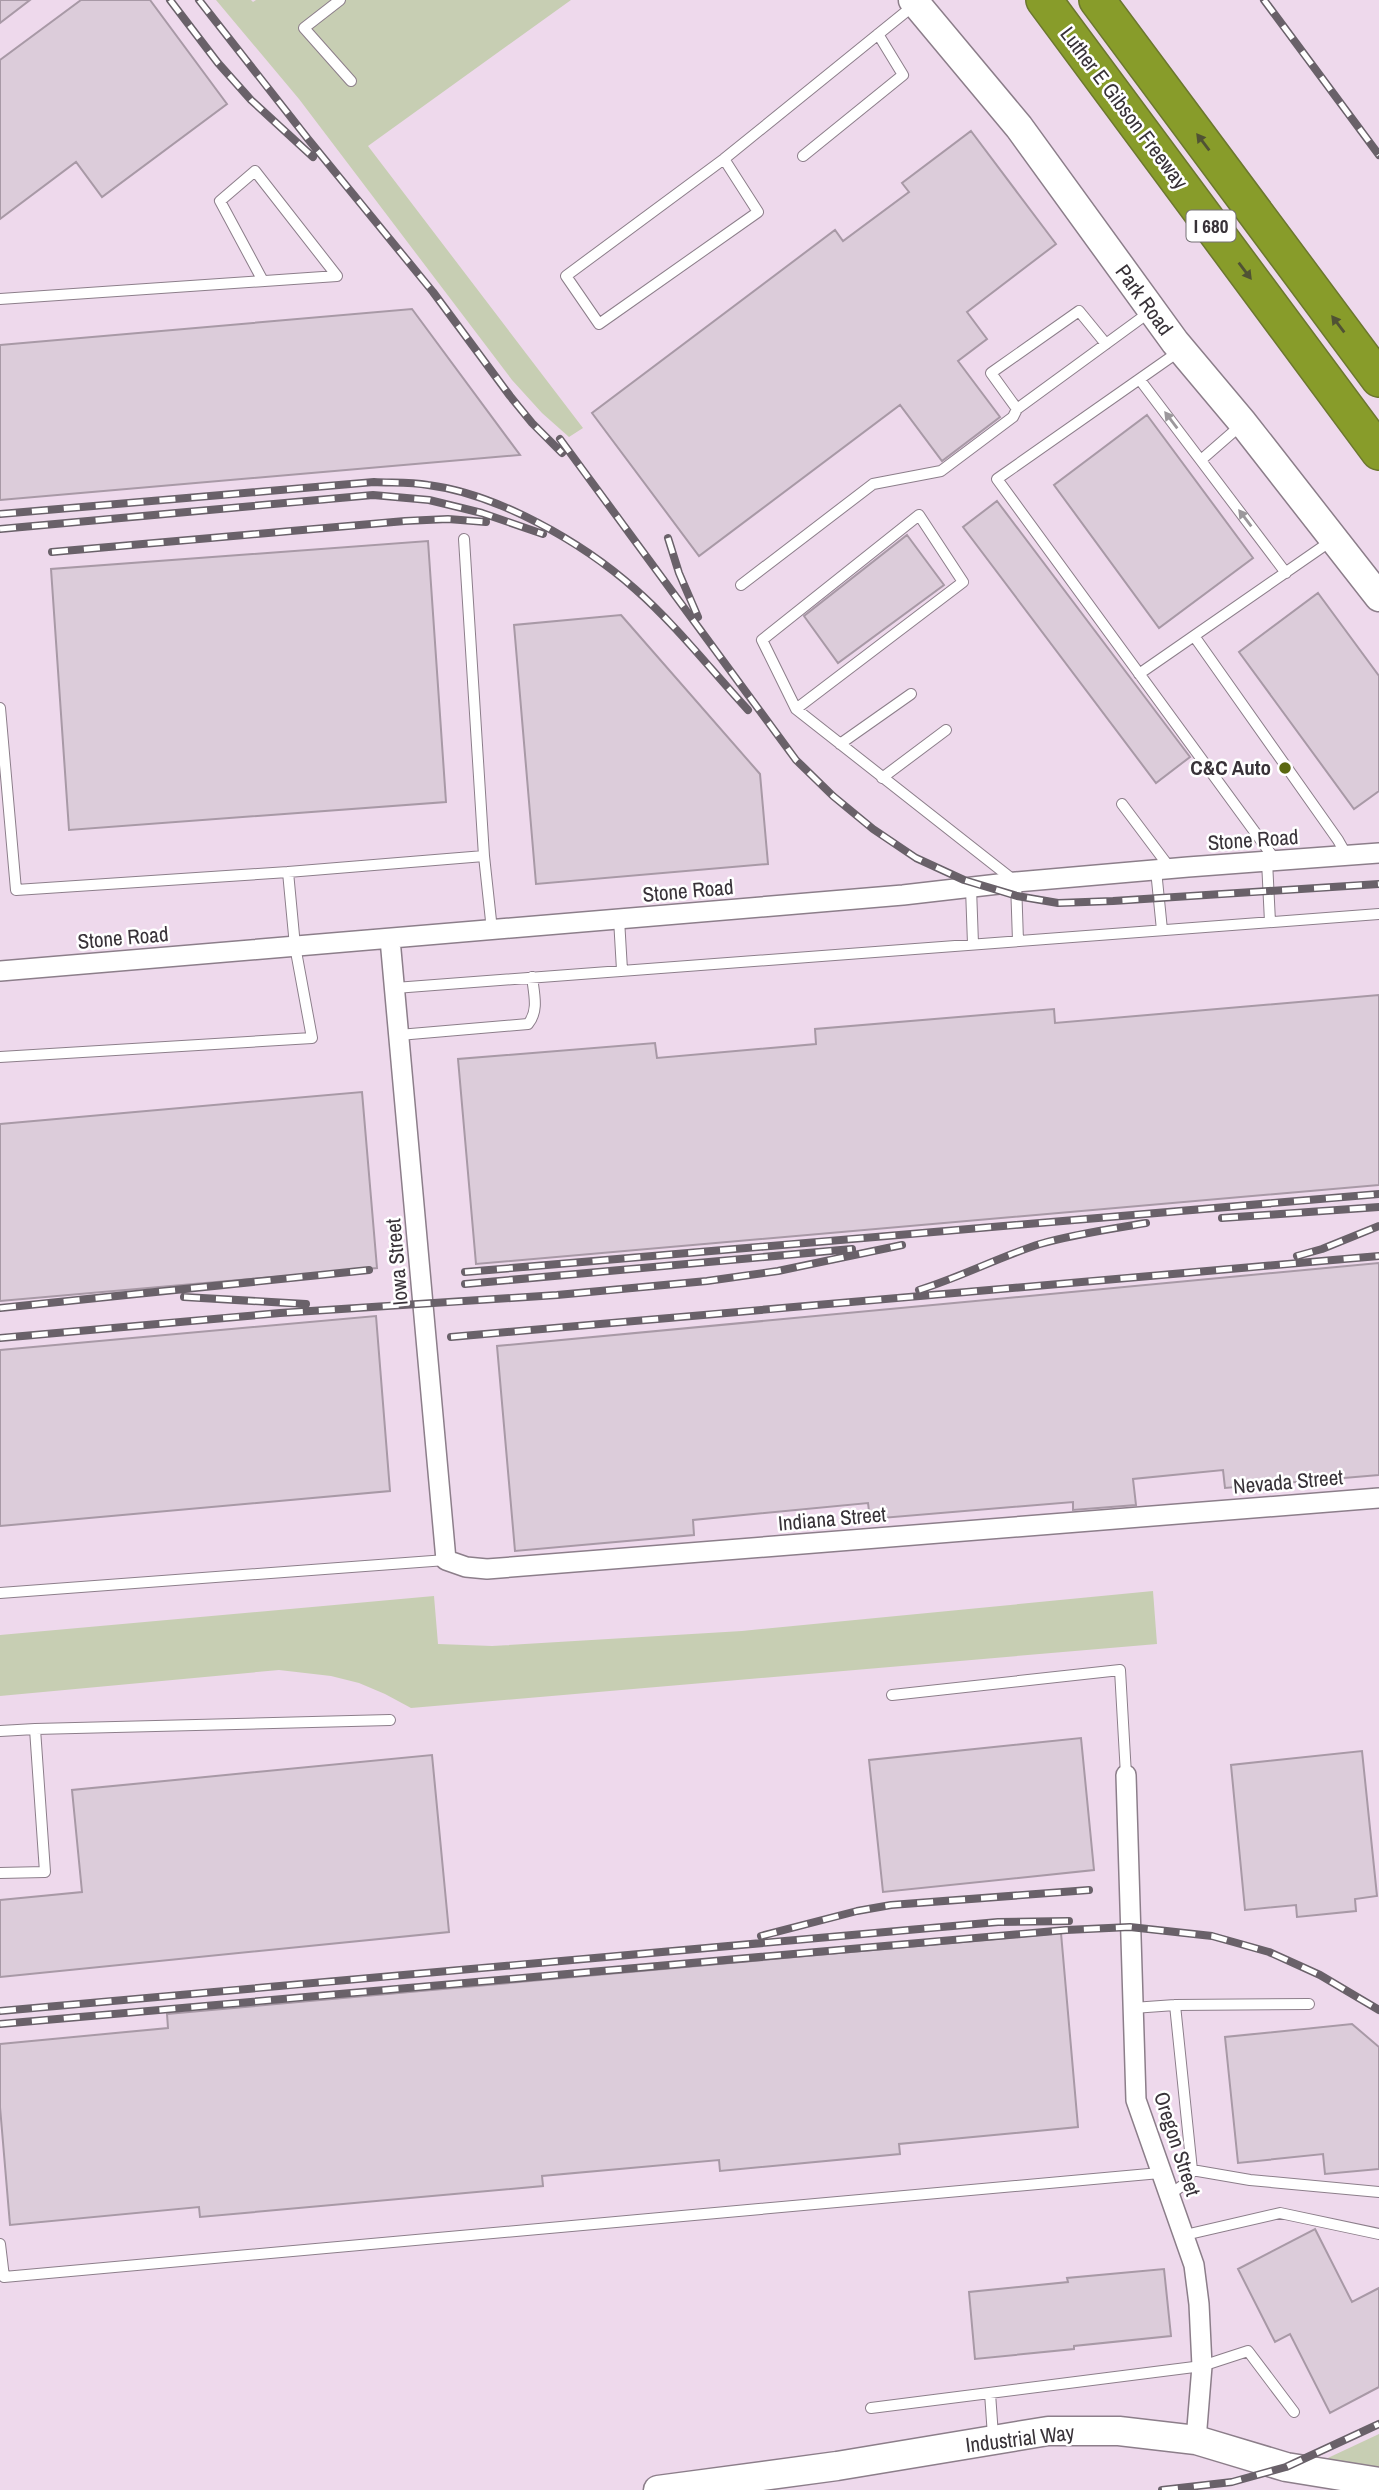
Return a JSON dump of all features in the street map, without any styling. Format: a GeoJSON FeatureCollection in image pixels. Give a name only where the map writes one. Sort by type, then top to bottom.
{"type":"FeatureCollection","features":[{"type":"Feature","properties":{"kind":"highway","name":"Luther E Gibson Freeway"},"geometry":{"type":"LineString","coordinates":[[1044,0],[1379,452]]}},
{"type":"Feature","properties":{"kind":"highway","name":"Luther E Gibson Freeway"},"geometry":{"type":"LineString","coordinates":[[1097,0],[1379,379]]}},
{"type":"Feature","properties":{"kind":"street","name":"Park Road"},"geometry":{"type":"LineString","coordinates":[[915,2],[1019,127],[1181,350],[1243,423],[1379,597]]}},
{"type":"Feature","properties":{"kind":"street","name":"Stone Road"},"geometry":{"type":"LineString","coordinates":[[0,971],[390,939],[1163,869],[1379,853]]}},
{"type":"Feature","properties":{"kind":"street","name":"Iowa Street"},"geometry":{"type":"LineString","coordinates":[[390,939],[446,1560]]}},
{"type":"Feature","properties":{"kind":"street","name":"Nevada Street"},"geometry":{"type":"LineString","coordinates":[[1201,1512],[1379,1498]]}},
{"type":"Feature","properties":{"kind":"street","name":"Indiana Street"},"geometry":{"type":"LineString","coordinates":[[446,1560],[466,1567],[487,1569],[1201,1512]]}},
{"type":"Feature","properties":{"kind":"street","name":"Oregon Street"},"geometry":{"type":"LineString","coordinates":[[1126,1774],[1136,2100],[1194,2265],[1202,2366],[1196,2440]]}},
{"type":"Feature","properties":{"kind":"street","name":"Industrial Way"},"geometry":{"type":"LineString","coordinates":[[657,2490],[813,2470],[1048,2431],[1119,2431],[1196,2440],[1286,2467],[1379,2482]]}},
{"type":"Feature","properties":{"kind":"lane"},"geometry":{"type":"LineString","coordinates":[[340,0],[304,28],[351,81]]}},
{"type":"Feature","properties":{"kind":"lane"},"geometry":{"type":"LineString","coordinates":[[724,159],[758,212],[599,324],[566,276],[724,159],[915,2]]}},
{"type":"Feature","properties":{"kind":"lane"},"geometry":{"type":"LineString","coordinates":[[803,156],[903,75],[878,34]]}},
{"type":"Feature","properties":{"kind":"lane"},"geometry":{"type":"LineString","coordinates":[[0,299],[337,276],[255,171],[220,201],[263,281]]}},
{"type":"Feature","properties":{"kind":"lane"},"geometry":{"type":"LineString","coordinates":[[1017,409],[991,373],[1079,311],[1106,344]]}},
{"type":"Feature","properties":{"kind":"lane"},"geometry":{"type":"LineString","coordinates":[[741,586],[873,484],[941,471],[1013,418],[1017,409],[1152,311]]}},
{"type":"Feature","properties":{"kind":"lane"},"geometry":{"type":"LineString","coordinates":[[1181,350],[997,480],[1271,861],[1270,922]]}},
{"type":"Feature","properties":{"kind":"lane"},"geometry":{"type":"LineString","coordinates":[[1140,380],[1286,573]]}},
{"type":"Feature","properties":{"kind":"lane"},"geometry":{"type":"LineString","coordinates":[[1201,460],[1243,423]]}},
{"type":"Feature","properties":{"kind":"lane"},"geometry":{"type":"LineString","coordinates":[[796,709],[963,582],[919,515],[762,640],[796,709],[1016,882],[1018,941]]}},
{"type":"Feature","properties":{"kind":"lane"},"geometry":{"type":"LineString","coordinates":[[464,539],[484,856],[492,930]]}},
{"type":"Feature","properties":{"kind":"lane"},"geometry":{"type":"LineString","coordinates":[[1139,674],[1334,539]]}},
{"type":"Feature","properties":{"kind":"lane"},"geometry":{"type":"LineString","coordinates":[[1194,636],[1347,856]]}},
{"type":"Feature","properties":{"kind":"lane"},"geometry":{"type":"LineString","coordinates":[[840,744],[911,694]]}},
{"type":"Feature","properties":{"kind":"lane"},"geometry":{"type":"LineString","coordinates":[[0,708],[16,890],[484,856]]}},
{"type":"Feature","properties":{"kind":"lane"},"geometry":{"type":"LineString","coordinates":[[882,778],[946,730]]}},
{"type":"Feature","properties":{"kind":"lane"},"geometry":{"type":"LineString","coordinates":[[1122,804],[1163,869],[1162,930]]}},
{"type":"Feature","properties":{"kind":"lane"},"geometry":{"type":"LineString","coordinates":[[0,1057],[312,1038],[295,946],[288,872]]}},
{"type":"Feature","properties":{"kind":"lane"},"geometry":{"type":"LineString","coordinates":[[971,888],[973,944]]}},
{"type":"Feature","properties":{"kind":"lane"},"geometry":{"type":"LineString","coordinates":[[395,988],[1379,914]]}},
{"type":"Feature","properties":{"kind":"lane"},"geometry":{"type":"LineString","coordinates":[[618,919],[622,971]]}},
{"type":"Feature","properties":{"kind":"lane"},"geometry":{"type":"LineString","coordinates":[[399,1035],[528,1024],[536,1010],[532,977]]}},
{"type":"Feature","properties":{"kind":"lane"},"geometry":{"type":"LineString","coordinates":[[0,1593],[446,1560]]}},
{"type":"Feature","properties":{"kind":"lane"},"geometry":{"type":"LineString","coordinates":[[892,1695],[1120,1670],[1126,1774]]}},
{"type":"Feature","properties":{"kind":"lane"},"geometry":{"type":"LineString","coordinates":[[0,1731],[390,1720]]}},
{"type":"Feature","properties":{"kind":"lane"},"geometry":{"type":"LineString","coordinates":[[0,1873],[45,1872],[35,1729]]}},
{"type":"Feature","properties":{"kind":"lane"},"geometry":{"type":"LineString","coordinates":[[1133,2008],[1309,2004]]}},
{"type":"Feature","properties":{"kind":"lane"},"geometry":{"type":"LineString","coordinates":[[1169,2195],[1186,2183],[1192,2170],[1175,2005]]}},
{"type":"Feature","properties":{"kind":"lane"},"geometry":{"type":"LineString","coordinates":[[1192,2170],[1250,2180],[1379,2192]]}},
{"type":"Feature","properties":{"kind":"lane"},"geometry":{"type":"LineString","coordinates":[[0,2244],[4,2277],[1160,2173]]}},
{"type":"Feature","properties":{"kind":"lane"},"geometry":{"type":"LineString","coordinates":[[1185,2235],[1280,2213],[1379,2234]]}},
{"type":"Feature","properties":{"kind":"lane"},"geometry":{"type":"LineString","coordinates":[[871,2408],[1202,2366],[1248,2351],[1294,2412]]}},
{"type":"Feature","properties":{"kind":"lane"},"geometry":{"type":"LineString","coordinates":[[990,2393],[993,2440]]}},
{"type":"Feature","properties":{"kind":"shaded area"},"geometry":{"type":"Polygon","coordinates":[[[0,0],[1379,0],[1379,2490],[0,2490],[0,0]]]}},
{"type":"Feature","properties":{"kind":"green space"},"geometry":{"type":"Polygon","coordinates":[[[216,0],[571,0],[368,146],[583,428],[569,437],[542,413],[512,380],[299,99],[216,0]]]}},
{"type":"Feature","properties":{"kind":"green space"},"geometry":{"type":"Polygon","coordinates":[[[1153,1591],[1157,1644],[411,1708],[359,1683],[331,1676],[279,1670],[0,1696],[0,1635],[434,1596],[438,1644],[492,1646],[742,1631],[1153,1591]]]}},
{"type":"Feature","properties":{"kind":"green space"},"geometry":{"type":"Polygon","coordinates":[[[1379,2434],[1379,2472],[1315,2464],[1379,2434]]]}},
{"type":"Feature","properties":{"kind":"building"},"geometry":{"type":"Polygon","coordinates":[[[0,0],[30,0],[0,23],[0,0]]]}},
{"type":"Feature","properties":{"kind":"building"},"geometry":{"type":"Polygon","coordinates":[[[81,0],[150,0],[227,104],[102,197],[76,162],[0,219],[0,60],[81,0]]]}},
{"type":"Feature","properties":{"kind":"building"},"geometry":{"type":"Polygon","coordinates":[[[971,131],[1056,244],[967,312],[987,339],[958,361],[1000,417],[942,461],[900,405],[699,556],[592,413],[835,230],[843,241],[909,192],[902,183],[971,131]]]}},
{"type":"Feature","properties":{"kind":"building"},"geometry":{"type":"Polygon","coordinates":[[[412,309],[520,455],[0,500],[0,345],[412,309]]]}},
{"type":"Feature","properties":{"kind":"building"},"geometry":{"type":"Polygon","coordinates":[[[1147,415],[1253,558],[1159,628],[1054,485],[1147,415]]]}},
{"type":"Feature","properties":{"kind":"building"},"geometry":{"type":"Polygon","coordinates":[[[997,501],[1190,757],[1156,783],[963,527],[997,501]]]}},
{"type":"Feature","properties":{"kind":"building"},"geometry":{"type":"Polygon","coordinates":[[[907,535],[944,585],[838,663],[804,616],[907,535]]]}},
{"type":"Feature","properties":{"kind":"building"},"geometry":{"type":"Polygon","coordinates":[[[428,541],[446,802],[69,830],[51,569],[428,541]]]}},
{"type":"Feature","properties":{"kind":"building"},"geometry":{"type":"Polygon","coordinates":[[[1318,593],[1379,676],[1379,791],[1354,809],[1239,652],[1318,593]]]}},
{"type":"Feature","properties":{"kind":"building"},"geometry":{"type":"Polygon","coordinates":[[[621,615],[760,774],[768,864],[536,884],[514,625],[621,615]]]}},
{"type":"Feature","properties":{"kind":"building"},"geometry":{"type":"Polygon","coordinates":[[[1379,995],[1379,1185],[476,1264],[458,1059],[655,1043],[657,1058],[816,1044],[815,1029],[1054,1009],[1055,1023],[1379,995]]]}},
{"type":"Feature","properties":{"kind":"building"},"geometry":{"type":"Polygon","coordinates":[[[362,1092],[377,1268],[0,1301],[0,1124],[362,1092]]]}},
{"type":"Feature","properties":{"kind":"building"},"geometry":{"type":"Polygon","coordinates":[[[1379,1263],[1379,1475],[1225,1488],[1223,1470],[1133,1479],[1136,1505],[1073,1510],[1073,1502],[870,1519],[868,1503],[693,1520],[694,1535],[515,1551],[497,1346],[1379,1263]]]}},
{"type":"Feature","properties":{"kind":"building"},"geometry":{"type":"Polygon","coordinates":[[[376,1316],[390,1491],[0,1526],[0,1350],[376,1316]]]}},
{"type":"Feature","properties":{"kind":"building"},"geometry":{"type":"Polygon","coordinates":[[[1081,1738],[1094,1870],[883,1892],[869,1760],[1081,1738]]]}},
{"type":"Feature","properties":{"kind":"building"},"geometry":{"type":"Polygon","coordinates":[[[1362,1751],[1377,1896],[1355,1899],[1356,1911],[1297,1917],[1296,1905],[1245,1910],[1231,1765],[1362,1751]]]}},
{"type":"Feature","properties":{"kind":"building"},"geometry":{"type":"Polygon","coordinates":[[[432,1755],[449,1932],[0,1977],[0,1900],[82,1892],[72,1790],[432,1755]]]}},
{"type":"Feature","properties":{"kind":"building"},"geometry":{"type":"Polygon","coordinates":[[[1061,1933],[1078,2127],[899,2144],[900,2154],[720,2171],[719,2160],[542,2176],[543,2186],[200,2217],[199,2207],[10,2225],[0,2107],[0,2044],[168,2028],[167,2014],[1061,1933]]]}},
{"type":"Feature","properties":{"kind":"building"},"geometry":{"type":"Polygon","coordinates":[[[1352,2024],[1379,2047],[1379,2169],[1325,2174],[1323,2154],[1238,2163],[1225,2037],[1352,2024]]]}},
{"type":"Feature","properties":{"kind":"building"},"geometry":{"type":"Polygon","coordinates":[[[1315,2229],[1352,2302],[1379,2288],[1379,2387],[1330,2413],[1290,2334],[1275,2342],[1238,2269],[1315,2229]]]}},
{"type":"Feature","properties":{"kind":"building"},"geometry":{"type":"Polygon","coordinates":[[[1164,2269],[1171,2336],[975,2359],[969,2292],[1068,2282],[1067,2278],[1164,2269]]]}},
{"type":"Feature","properties":{"kind":"railway"},"geometry":{"type":"LineString","coordinates":[[170,0],[218,63],[251,100],[313,157]]}},
{"type":"Feature","properties":{"kind":"railway"},"geometry":{"type":"LineString","coordinates":[[199,0],[433,292],[510,396],[562,453]]}},
{"type":"Feature","properties":{"kind":"railway"},"geometry":{"type":"LineString","coordinates":[[1264,0],[1379,155]]}},
{"type":"Feature","properties":{"kind":"railway"},"geometry":{"type":"LineString","coordinates":[[560,439],[796,760],[833,796],[873,829],[916,858],[964,880],[1017,896],[1058,903],[1379,884]]}},
{"type":"Feature","properties":{"kind":"railway"},"geometry":{"type":"LineString","coordinates":[[0,514],[374,482],[421,484],[455,490],[510,509],[538,523],[614,571],[665,617],[748,710]]}},
{"type":"Feature","properties":{"kind":"railway"},"geometry":{"type":"LineString","coordinates":[[0,529],[373,495],[429,500],[482,513],[543,534]]}},
{"type":"Feature","properties":{"kind":"railway"},"geometry":{"type":"LineString","coordinates":[[52,552],[405,521],[448,519],[486,522]]}},
{"type":"Feature","properties":{"kind":"railway"},"geometry":{"type":"LineString","coordinates":[[668,538],[679,573],[698,617]]}},
{"type":"Feature","properties":{"kind":"railway"},"geometry":{"type":"LineString","coordinates":[[465,1272],[1379,1194]]}},
{"type":"Feature","properties":{"kind":"railway"},"geometry":{"type":"LineString","coordinates":[[1222,1218],[1379,1207]]}},
{"type":"Feature","properties":{"kind":"railway"},"geometry":{"type":"LineString","coordinates":[[919,1290],[1040,1244],[1146,1223]]}},
{"type":"Feature","properties":{"kind":"railway"},"geometry":{"type":"LineString","coordinates":[[1297,1256],[1379,1226]]}},
{"type":"Feature","properties":{"kind":"railway"},"geometry":{"type":"LineString","coordinates":[[0,1338],[280,1313],[557,1295],[707,1281],[778,1271],[902,1245]]}},
{"type":"Feature","properties":{"kind":"railway"},"geometry":{"type":"LineString","coordinates":[[465,1284],[852,1249]]}},
{"type":"Feature","properties":{"kind":"railway"},"geometry":{"type":"LineString","coordinates":[[451,1337],[1379,1256]]}},
{"type":"Feature","properties":{"kind":"railway"},"geometry":{"type":"LineString","coordinates":[[0,1308],[369,1270]]}},
{"type":"Feature","properties":{"kind":"railway"},"geometry":{"type":"LineString","coordinates":[[184,1297],[306,1304]]}},
{"type":"Feature","properties":{"kind":"railway"},"geometry":{"type":"LineString","coordinates":[[761,1936],[891,1905],[1089,1890]]}},
{"type":"Feature","properties":{"kind":"railway"},"geometry":{"type":"LineString","coordinates":[[0,2011],[998,1922],[1069,1921]]}},
{"type":"Feature","properties":{"kind":"railway"},"geometry":{"type":"LineString","coordinates":[[0,2024],[1066,1930],[1130,1927],[1212,1936],[1269,1952],[1320,1975],[1379,2010]]}},
{"type":"Feature","properties":{"kind":"railway"},"geometry":{"type":"LineString","coordinates":[[1162,2490],[1232,2482],[1286,2467],[1379,2424]]}},
{"type":"Feature","properties":{"kind":"place","name":"C&C Auto"},"geometry":{"type":"Point","coordinates":[1285,768]}}]}
